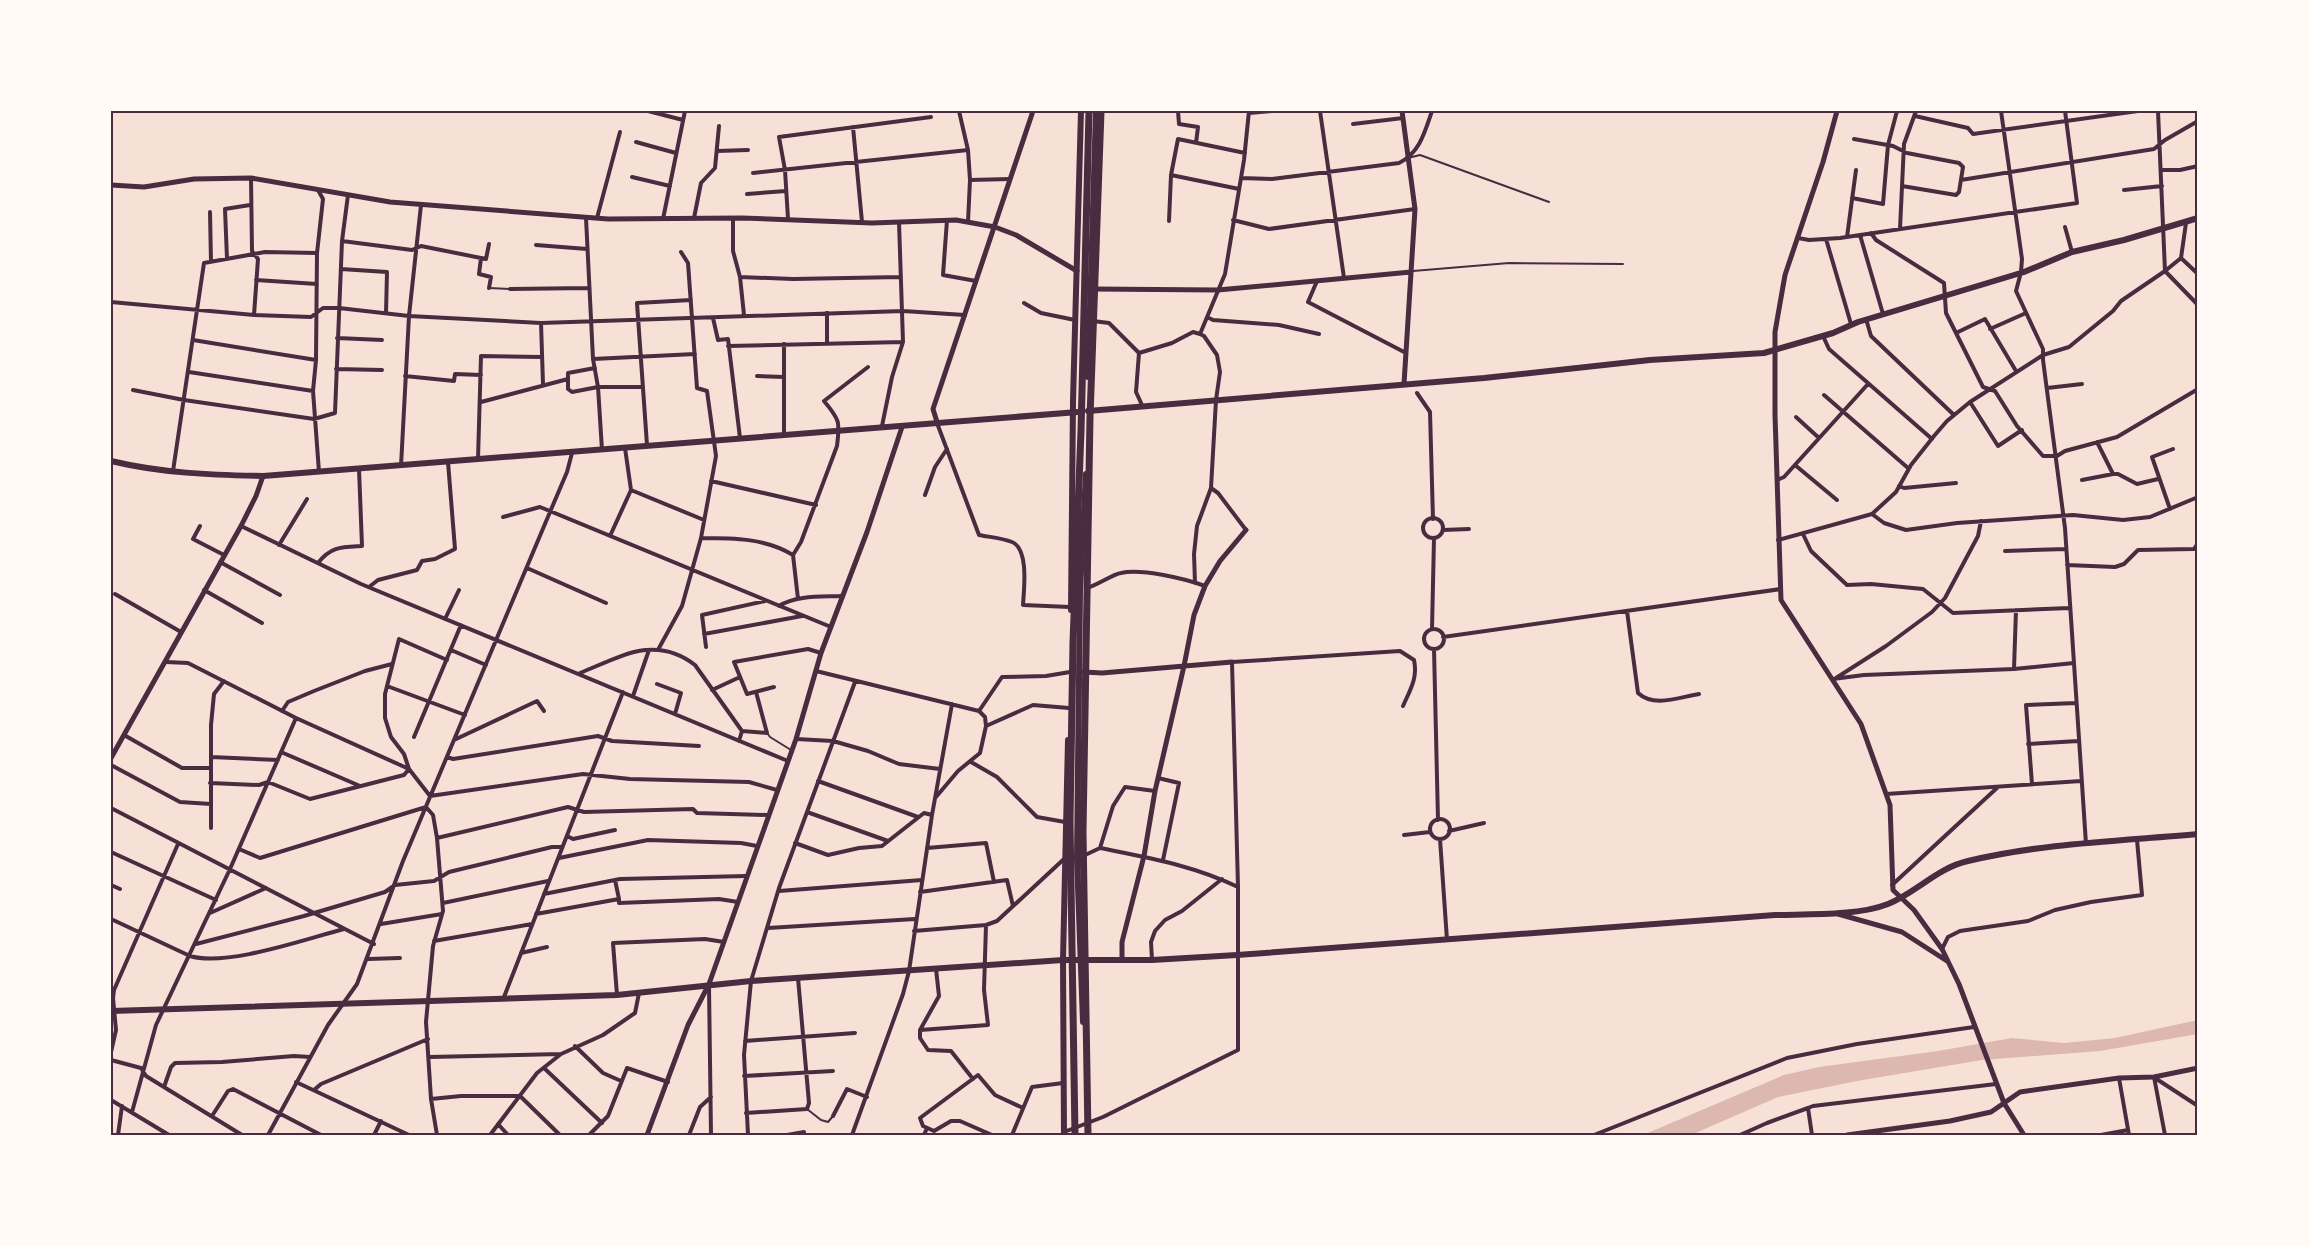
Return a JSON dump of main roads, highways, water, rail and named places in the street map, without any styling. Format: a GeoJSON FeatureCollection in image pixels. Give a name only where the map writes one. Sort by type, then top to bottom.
{"type":"FeatureCollection","features":[{"type":"Feature","properties":{"kind":"highway"},"geometry":{"type":"LineString","coordinates":[[1076,1135],[1070,821],[1089,111]]}},
{"type":"Feature","properties":{"kind":"highway"},"geometry":{"type":"LineString","coordinates":[[1087,1135],[1083,832],[1090,429],[1101,111]]}},
{"type":"Feature","properties":{"kind":"main road"},"geometry":{"type":"LineString","coordinates":[[1064,1134],[1064,859],[1071,672],[1073,376],[1081,111]]}},
{"type":"Feature","properties":{"kind":"main road"},"geometry":{"type":"LineString","coordinates":[[1087,1135],[1077,860],[1080,590],[1096,111]]}},
{"type":"Feature","properties":{"kind":"main road"},"geometry":{"type":"LineString","coordinates":[[111,461],[173,472],[263,477],[1087,411],[1775,350],[1823,336],[1866,319],[2021,272],[2072,252],[2198,219]]}},
{"type":"Feature","properties":{"kind":"main road"},"geometry":{"type":"LineString","coordinates":[[1073,376],[1081,380],[1088,376]]}},
{"type":"Feature","properties":{"kind":"main road"},"geometry":{"type":"LineString","coordinates":[[112,1011],[616,995],[709,984],[1063,960],[1152,960],[1237,955],[1775,915],[1837,913],[1876,908],[1900,897],[1940,872],[1965,862],[2003,854],[2086,844],[2198,834]]}},
{"type":"Feature","properties":{"kind":"main road"},"geometry":{"type":"LineString","coordinates":[[1063,921],[1071,924],[1079,919]]}}]}
